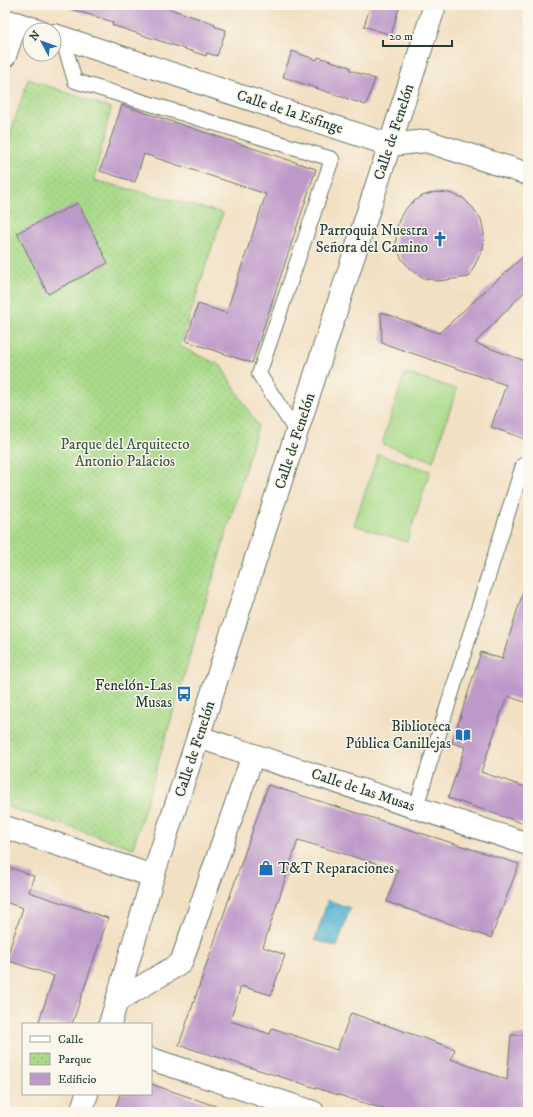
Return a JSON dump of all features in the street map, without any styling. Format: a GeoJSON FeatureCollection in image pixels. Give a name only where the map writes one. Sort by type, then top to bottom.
{"type":"FeatureCollection","features":[{"type":"Feature","properties":{"kind":"street","name":"Calle de Fenelón"},"geometry":{"type":"LineString","coordinates":[[110,1023],[153,876],[435,5]]}},
{"type":"Feature","properties":{"kind":"street"},"geometry":{"type":"LineString","coordinates":[[5,56],[10,22],[22,25]]}},
{"type":"Feature","properties":{"kind":"street","name":"Calle de la Esfinge"},"geometry":{"type":"LineString","coordinates":[[62,37],[390,145],[426,141],[528,174]]}},
{"type":"Feature","properties":{"kind":"street","name":"Calle de las Musas"},"geometry":{"type":"LineString","coordinates":[[198,737],[528,844]]}},
{"type":"Feature","properties":{"kind":"street"},"geometry":{"type":"LineString","coordinates":[[117,1002],[181,963],[253,755]]}},
{"type":"Feature","properties":{"kind":"street"},"geometry":{"type":"LineString","coordinates":[[5,827],[153,876]]}},
{"type":"Feature","properties":{"kind":"street"},"geometry":{"type":"LineString","coordinates":[[152,1059],[313,1112]]}},
{"type":"Feature","properties":{"kind":"street"},"geometry":{"type":"LineString","coordinates":[[81,1112],[87,1095]]}},
{"type":"Feature","properties":{"kind":"lane"},"geometry":{"type":"LineString","coordinates":[[62,47],[75,81],[332,159],[259,374],[297,433]]}},
{"type":"Feature","properties":{"kind":"lane"},"geometry":{"type":"LineString","coordinates":[[416,807],[523,465]]}},
{"type":"Feature","properties":{"kind":"green space","name":"Parque del Arquitecto Antonio Palacios"},"geometry":{"type":"Polygon","coordinates":[[[28,79],[111,108],[94,180],[223,213],[180,346],[221,366],[258,426],[133,848],[5,806],[5,150],[28,79]]]}},
{"type":"Feature","properties":{"kind":"green space"},"geometry":{"type":"Polygon","coordinates":[[[405,373],[457,389],[433,461],[382,444],[405,373]]]}},
{"type":"Feature","properties":{"kind":"green space"},"geometry":{"type":"Polygon","coordinates":[[[378,454],[430,471],[407,542],[354,525],[378,454]]]}},
{"type":"Feature","properties":{"kind":"water"},"geometry":{"type":"Polygon","coordinates":[[[328,900],[350,908],[337,947],[315,940],[328,900]]]}},
{"type":"Feature","properties":{"kind":"building"},"geometry":{"type":"Polygon","coordinates":[[[72,5],[158,5],[215,24],[214,26],[226,30],[217,56],[207,53],[206,56],[112,25],[113,22],[71,9],[72,5]]]}},
{"type":"Feature","properties":{"kind":"building"},"geometry":{"type":"Polygon","coordinates":[[[371,5],[400,5],[391,35],[364,26],[371,5]]]}},
{"type":"Feature","properties":{"kind":"building"},"geometry":{"type":"Polygon","coordinates":[[[292,51],[317,60],[318,57],[350,67],[350,70],[375,79],[366,105],[283,77],[292,51]]]}},
{"type":"Feature","properties":{"kind":"building"},"geometry":{"type":"Polygon","coordinates":[[[122,105],[316,169],[252,363],[186,341],[198,304],[226,313],[266,194],[144,154],[135,182],[100,171],[122,105]]]}},
{"type":"Feature","properties":{"kind":"building","name":"Parroquia Nuestra Señora del Camino"},"geometry":{"type":"Polygon","coordinates":[[[435,192],[449,193],[463,198],[481,219],[484,233],[483,248],[469,277],[438,281],[424,278],[411,270],[401,258],[396,244],[396,229],[401,215],[410,204],[422,196],[435,192]]]}},
{"type":"Feature","properties":{"kind":"building"},"geometry":{"type":"Polygon","coordinates":[[[78,203],[108,263],[48,294],[17,233],[78,203]]]}},
{"type":"Feature","properties":{"kind":"building"},"geometry":{"type":"Polygon","coordinates":[[[528,252],[528,288],[475,343],[528,362],[528,440],[491,427],[506,385],[382,343],[381,312],[439,333],[528,252]]]}},
{"type":"Feature","properties":{"kind":"building"},"geometry":{"type":"Polygon","coordinates":[[[524,589],[528,590],[528,703],[507,696],[481,772],[528,788],[528,825],[448,798],[465,747],[452,743],[481,652],[502,659],[524,589]]]}},
{"type":"Feature","properties":{"kind":"building"},"geometry":{"type":"Polygon","coordinates":[[[268,785],[519,864],[491,938],[387,902],[398,870],[298,840],[263,947],[285,955],[271,995],[241,986],[230,1021],[270,1034],[272,1028],[337,1050],[351,1013],[455,1049],[451,1059],[507,1080],[511,1035],[528,1035],[528,1112],[393,1112],[179,1045],[268,785]]]}},
{"type":"Feature","properties":{"kind":"building"},"geometry":{"type":"Polygon","coordinates":[[[5,866],[34,876],[29,892],[108,918],[72,1023],[38,1023],[54,976],[6,960],[23,908],[5,902],[5,866]]]}},
{"type":"Feature","properties":{"kind":"building"},"geometry":{"type":"Polygon","coordinates":[[[152,1084],[224,1109],[223,1112],[114,1112],[120,1095],[152,1095],[152,1084]]]}},
{"type":"Feature","properties":{"kind":"place","name":"Parroquia Nuestra Señora del Camino"},"geometry":{"type":"Point","coordinates":[440,239]}},
{"type":"Feature","properties":{"kind":"place","name":"Fenelón-Las Musas"},"geometry":{"type":"Point","coordinates":[184,694]}},
{"type":"Feature","properties":{"kind":"place","name":"Biblioteca Pública Canillejas"},"geometry":{"type":"Point","coordinates":[463,735]}},
{"type":"Feature","properties":{"kind":"place","name":"T&T Reparaciones"},"geometry":{"type":"Point","coordinates":[266,868]}}]}
